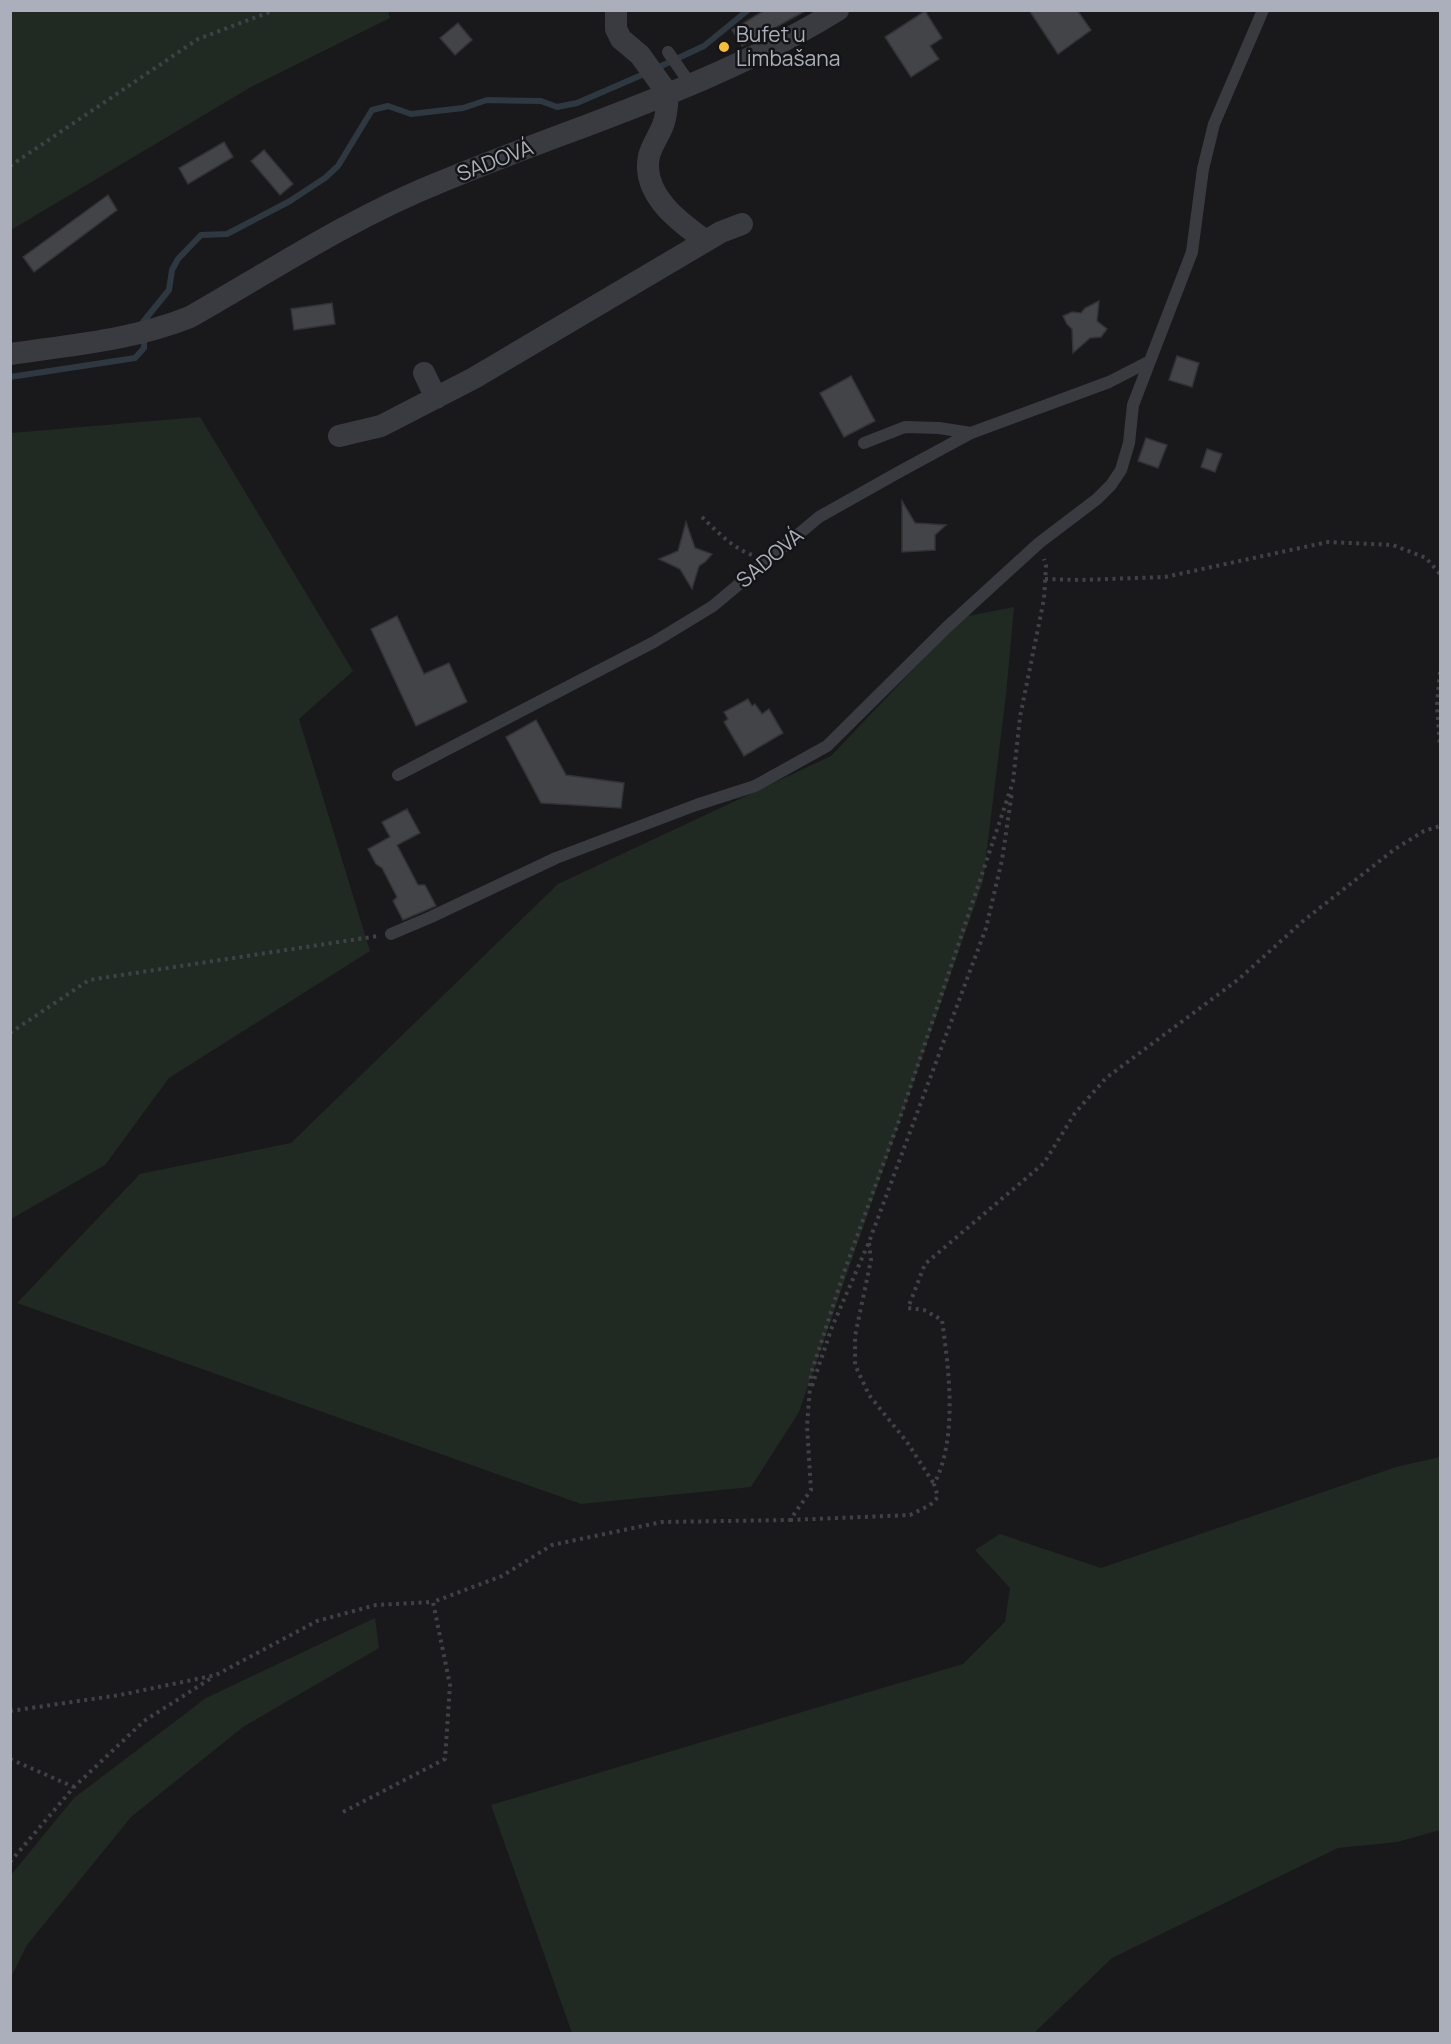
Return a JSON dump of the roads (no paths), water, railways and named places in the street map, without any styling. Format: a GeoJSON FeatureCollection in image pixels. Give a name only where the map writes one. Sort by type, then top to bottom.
{"type":"FeatureCollection","features":[{"type":"Feature","properties":{"kind":"street","name":"SADOVÁ"},"geometry":{"type":"LineString","coordinates":[[10,354],[133,335],[160,329],[190,317],[374,212],[437,183],[691,85],[797,36],[838,10]]}},
{"type":"Feature","properties":{"kind":"street"},"geometry":{"type":"LineString","coordinates":[[616,20],[621,39],[640,55],[668,94],[665,120],[650,156],[649,176],[659,198],[673,216],[706,241]]}},
{"type":"Feature","properties":{"kind":"street"},"geometry":{"type":"LineString","coordinates":[[339,436],[381,426],[436,398],[474,378],[721,232],[742,224]]}},
{"type":"Feature","properties":{"kind":"street"},"geometry":{"type":"LineString","coordinates":[[424,373],[436,398]]}},
{"type":"Feature","properties":{"kind":"lane"},"geometry":{"type":"LineString","coordinates":[[391,934],[556,858],[696,805],[755,786],[827,746],[946,628],[1039,543],[1112,485],[1121,470],[1129,443],[1133,405],[1192,252],[1203,169],[1214,124],[1263,10]]}},
{"type":"Feature","properties":{"kind":"lane"},"geometry":{"type":"LineString","coordinates":[[672,59],[691,85]]}},
{"type":"Feature","properties":{"kind":"lane","name":"SADOVÁ"},"geometry":{"type":"LineString","coordinates":[[398,775],[654,642],[713,606],[819,517],[970,433],[1109,382],[1150,361]]}},
{"type":"Feature","properties":{"kind":"lane"},"geometry":{"type":"LineString","coordinates":[[864,443],[905,427],[939,428],[970,433]]}},
{"type":"Feature","properties":{"kind":"waterway"},"geometry":{"type":"LineString","coordinates":[[143,325],[169,290],[172,270],[178,259],[201,235],[227,234],[290,201],[325,178],[338,166],[372,110],[388,106],[411,114],[463,108],[487,100],[541,101],[557,107],[577,103],[704,46],[748,10]]}},
{"type":"Feature","properties":{"kind":"waterway"},"geometry":{"type":"LineString","coordinates":[[10,377],[135,358],[144,348],[144,335]]}},
{"type":"Feature","properties":{"kind":"place","name":"Bufet u Limbašana"},"geometry":{"type":"Point","coordinates":[724,47]}}]}
